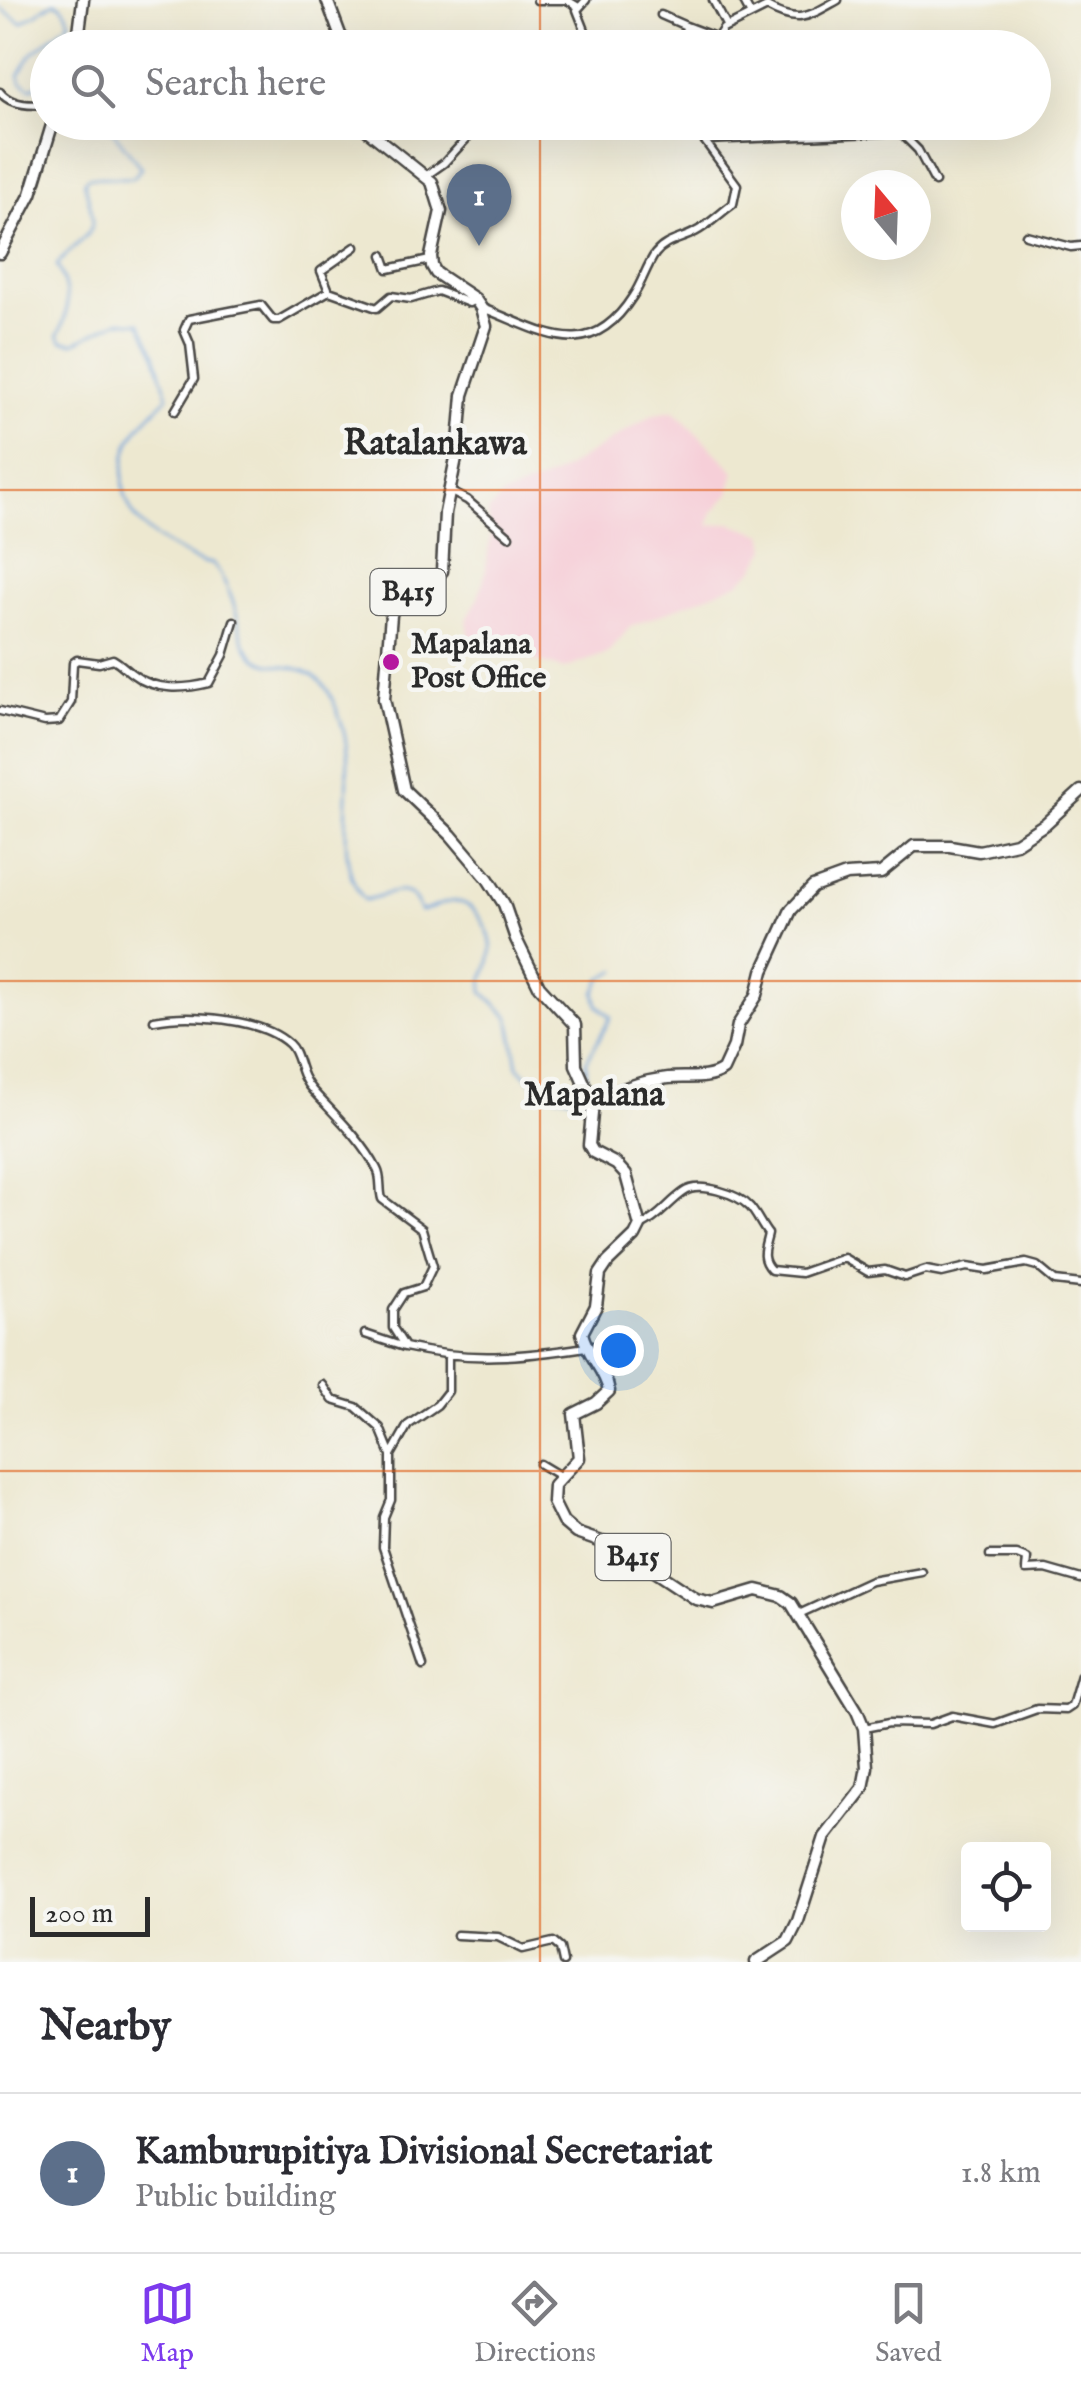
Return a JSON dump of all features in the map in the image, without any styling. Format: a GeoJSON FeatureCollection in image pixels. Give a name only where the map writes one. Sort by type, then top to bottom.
{"type":"FeatureCollection","features":[{"type":"Feature","properties":{"kind":"main road"},"geometry":{"type":"LineString","coordinates":[[79,30],[82,0]]}},
{"type":"Feature","properties":{"kind":"main road"},"geometry":{"type":"LineString","coordinates":[[327,0],[338,30]]}},
{"type":"Feature","properties":{"kind":"main road"},"geometry":{"type":"LineString","coordinates":[[0,254],[31,194],[48,140]]}},
{"type":"Feature","properties":{"kind":"main road"},"geometry":{"type":"LineString","coordinates":[[380,140],[427,175],[440,200],[432,260],[436,273],[478,304]]}},
{"type":"Feature","properties":{"kind":"main road","name":"B415"},"geometry":{"type":"LineString","coordinates":[[478,304],[486,335],[463,394],[442,571],[431,584],[396,599],[391,615],[384,699],[404,790],[488,879],[504,904],[516,939],[540,986],[575,1025],[576,1065],[593,1103],[589,1145],[626,1175],[640,1226]]}},
{"type":"Feature","properties":{"kind":"main road"},"geometry":{"type":"LineString","coordinates":[[593,1103],[632,1084],[705,1077],[723,1070],[738,1025],[757,995],[791,910],[813,887],[846,875],[881,874],[914,846],[950,846],[979,852],[1016,844],[1081,791]]}},
{"type":"Feature","properties":{"kind":"main road"},"geometry":{"type":"LineString","coordinates":[[586,1348],[582,1333],[596,1306],[600,1274],[640,1226]]}},
{"type":"Feature","properties":{"kind":"main road","name":"B415"},"geometry":{"type":"LineString","coordinates":[[586,1348],[606,1379],[608,1391],[602,1400],[574,1414],[579,1458],[554,1485],[552,1502],[563,1522],[576,1532],[620,1548],[696,1600],[714,1603],[756,1590],[786,1599],[858,1712],[864,1728],[864,1788],[824,1836],[788,1942],[756,1962]]}},
{"type":"Feature","properties":{"kind":"street"},"geometry":{"type":"LineString","coordinates":[[537,0],[567,0],[578,6],[586,30]]}},
{"type":"Feature","properties":{"kind":"street"},"geometry":{"type":"LineString","coordinates":[[578,6],[586,0]]}},
{"type":"Feature","properties":{"kind":"street"},"geometry":{"type":"LineString","coordinates":[[712,0],[727,27]]}},
{"type":"Feature","properties":{"kind":"street"},"geometry":{"type":"LineString","coordinates":[[743,0],[751,15]]}},
{"type":"Feature","properties":{"kind":"street"},"geometry":{"type":"LineString","coordinates":[[724,30],[768,4],[783,16],[801,19],[838,0]]}},
{"type":"Feature","properties":{"kind":"street"},"geometry":{"type":"LineString","coordinates":[[661,15],[697,30]]}},
{"type":"Feature","properties":{"kind":"street"},"geometry":{"type":"LineString","coordinates":[[686,26],[686,30]]}},
{"type":"Feature","properties":{"kind":"street"},"geometry":{"type":"LineString","coordinates":[[0,92],[4,98],[30,104]]}},
{"type":"Feature","properties":{"kind":"street"},"geometry":{"type":"LineString","coordinates":[[427,175],[465,140]]}},
{"type":"Feature","properties":{"kind":"street"},"geometry":{"type":"LineString","coordinates":[[355,248],[320,271],[329,291],[377,308],[391,296],[411,298],[434,291],[569,340],[604,328],[632,299],[655,254],[665,244],[691,235],[733,204],[737,185],[704,140]]}},
{"type":"Feature","properties":{"kind":"street"},"geometry":{"type":"LineString","coordinates":[[910,140],[935,182]]}},
{"type":"Feature","properties":{"kind":"street"},"geometry":{"type":"LineString","coordinates":[[1026,234],[1055,244],[1081,246]]}},
{"type":"Feature","properties":{"kind":"street"},"geometry":{"type":"LineString","coordinates":[[383,254],[388,268],[432,260]]}},
{"type":"Feature","properties":{"kind":"street"},"geometry":{"type":"LineString","coordinates":[[176,411],[194,379],[190,344],[184,330],[189,319],[261,305],[274,320],[279,320],[329,291]]}},
{"type":"Feature","properties":{"kind":"street"},"geometry":{"type":"LineString","coordinates":[[450,492],[467,500],[509,536]]}},
{"type":"Feature","properties":{"kind":"street"},"geometry":{"type":"LineString","coordinates":[[0,711],[44,722],[58,720],[70,702],[73,663],[77,660],[113,660],[150,684],[176,688],[209,683],[224,655],[234,621]]}},
{"type":"Feature","properties":{"kind":"street"},"geometry":{"type":"LineString","coordinates":[[154,1020],[174,1016],[234,1022],[288,1042],[296,1052],[303,1080],[354,1136],[378,1170],[382,1199],[414,1221],[426,1237],[432,1266],[429,1280],[423,1287],[404,1293],[393,1310],[393,1328],[405,1347]]}},
{"type":"Feature","properties":{"kind":"street"},"geometry":{"type":"LineString","coordinates":[[640,1226],[664,1213],[686,1190],[700,1187],[721,1192],[750,1207],[768,1234],[762,1249],[770,1270],[801,1274],[844,1258],[868,1272],[885,1270],[905,1277],[926,1270],[987,1270],[1026,1263],[1037,1266],[1055,1281],[1081,1284]]}},
{"type":"Feature","properties":{"kind":"street"},"geometry":{"type":"LineString","coordinates":[[365,1334],[448,1357],[522,1356],[586,1348]]}},
{"type":"Feature","properties":{"kind":"street"},"geometry":{"type":"LineString","coordinates":[[391,1456],[408,1425],[437,1405],[448,1391],[448,1357]]}},
{"type":"Feature","properties":{"kind":"street"},"geometry":{"type":"LineString","coordinates":[[323,1386],[333,1400],[356,1408],[380,1428],[391,1456],[391,1500],[384,1517],[383,1547],[424,1666]]}},
{"type":"Feature","properties":{"kind":"street"},"geometry":{"type":"LineString","coordinates":[[540,1464],[560,1476]]}},
{"type":"Feature","properties":{"kind":"street"},"geometry":{"type":"LineString","coordinates":[[990,1555],[1017,1555],[1027,1560],[1026,1570],[1046,1569],[1081,1579]]}},
{"type":"Feature","properties":{"kind":"street"},"geometry":{"type":"LineString","coordinates":[[798,1615],[871,1581],[922,1572]]}},
{"type":"Feature","properties":{"kind":"street"},"geometry":{"type":"LineString","coordinates":[[864,1728],[889,1723],[930,1724],[952,1716],[995,1724],[1037,1709],[1066,1710],[1072,1706],[1081,1675]]}},
{"type":"Feature","properties":{"kind":"street"},"geometry":{"type":"LineString","coordinates":[[457,1935],[498,1937],[522,1949],[553,1942],[560,1948],[563,1962]]}},
{"type":"Feature","properties":{"kind":"shaded area"},"geometry":{"type":"Polygon","coordinates":[[[674,411],[735,471],[729,494],[713,512],[708,526],[730,523],[764,534],[767,548],[755,568],[740,582],[630,627],[608,653],[564,669],[470,641],[467,618],[485,574],[490,538],[488,512],[502,496],[553,476],[654,414],[674,411]]]}},
{"type":"Feature","properties":{"kind":"waterway"},"geometry":{"type":"LineString","coordinates":[[0,8],[22,23],[54,2],[65,9],[70,22],[61,30]]}},
{"type":"Feature","properties":{"kind":"waterway"},"geometry":{"type":"LineString","coordinates":[[30,57],[19,75],[21,82],[30,87]]}},
{"type":"Feature","properties":{"kind":"waterway"},"geometry":{"type":"LineString","coordinates":[[120,140],[141,168],[133,178],[88,177],[84,182],[92,223],[57,265],[67,300],[58,335],[62,341],[74,343],[118,321],[140,323],[155,353],[168,397],[140,427],[128,447],[123,481],[130,509],[162,541],[194,559],[213,564],[229,593],[243,639],[252,654],[268,664],[310,673],[326,687],[336,706],[347,749],[348,864],[365,900],[405,892],[416,901],[420,911],[454,901],[472,909],[490,938],[483,992],[509,1017],[518,1066],[544,1094],[572,1097],[584,1088]]}},
{"type":"Feature","properties":{"kind":"waterway"},"geometry":{"type":"LineString","coordinates":[[587,1081],[586,1062],[611,1017],[598,1005],[595,993],[602,978],[617,970]]}},
{"type":"Feature","properties":{"kind":"place","name":"Kamburupitiya Divisional Secretariat"},"geometry":{"type":"Point","coordinates":[479,246]}},
{"type":"Feature","properties":{"kind":"place","name":"Mapalana Post Office"},"geometry":{"type":"Point","coordinates":[391,662]}},
{"type":"Feature","properties":{"kind":"district","name":"Ratalankawa"},"geometry":{"type":"Point","coordinates":[435,444]}},
{"type":"Feature","properties":{"kind":"district","name":"Mapalana"},"geometry":{"type":"Point","coordinates":[594,1095]}}]}
